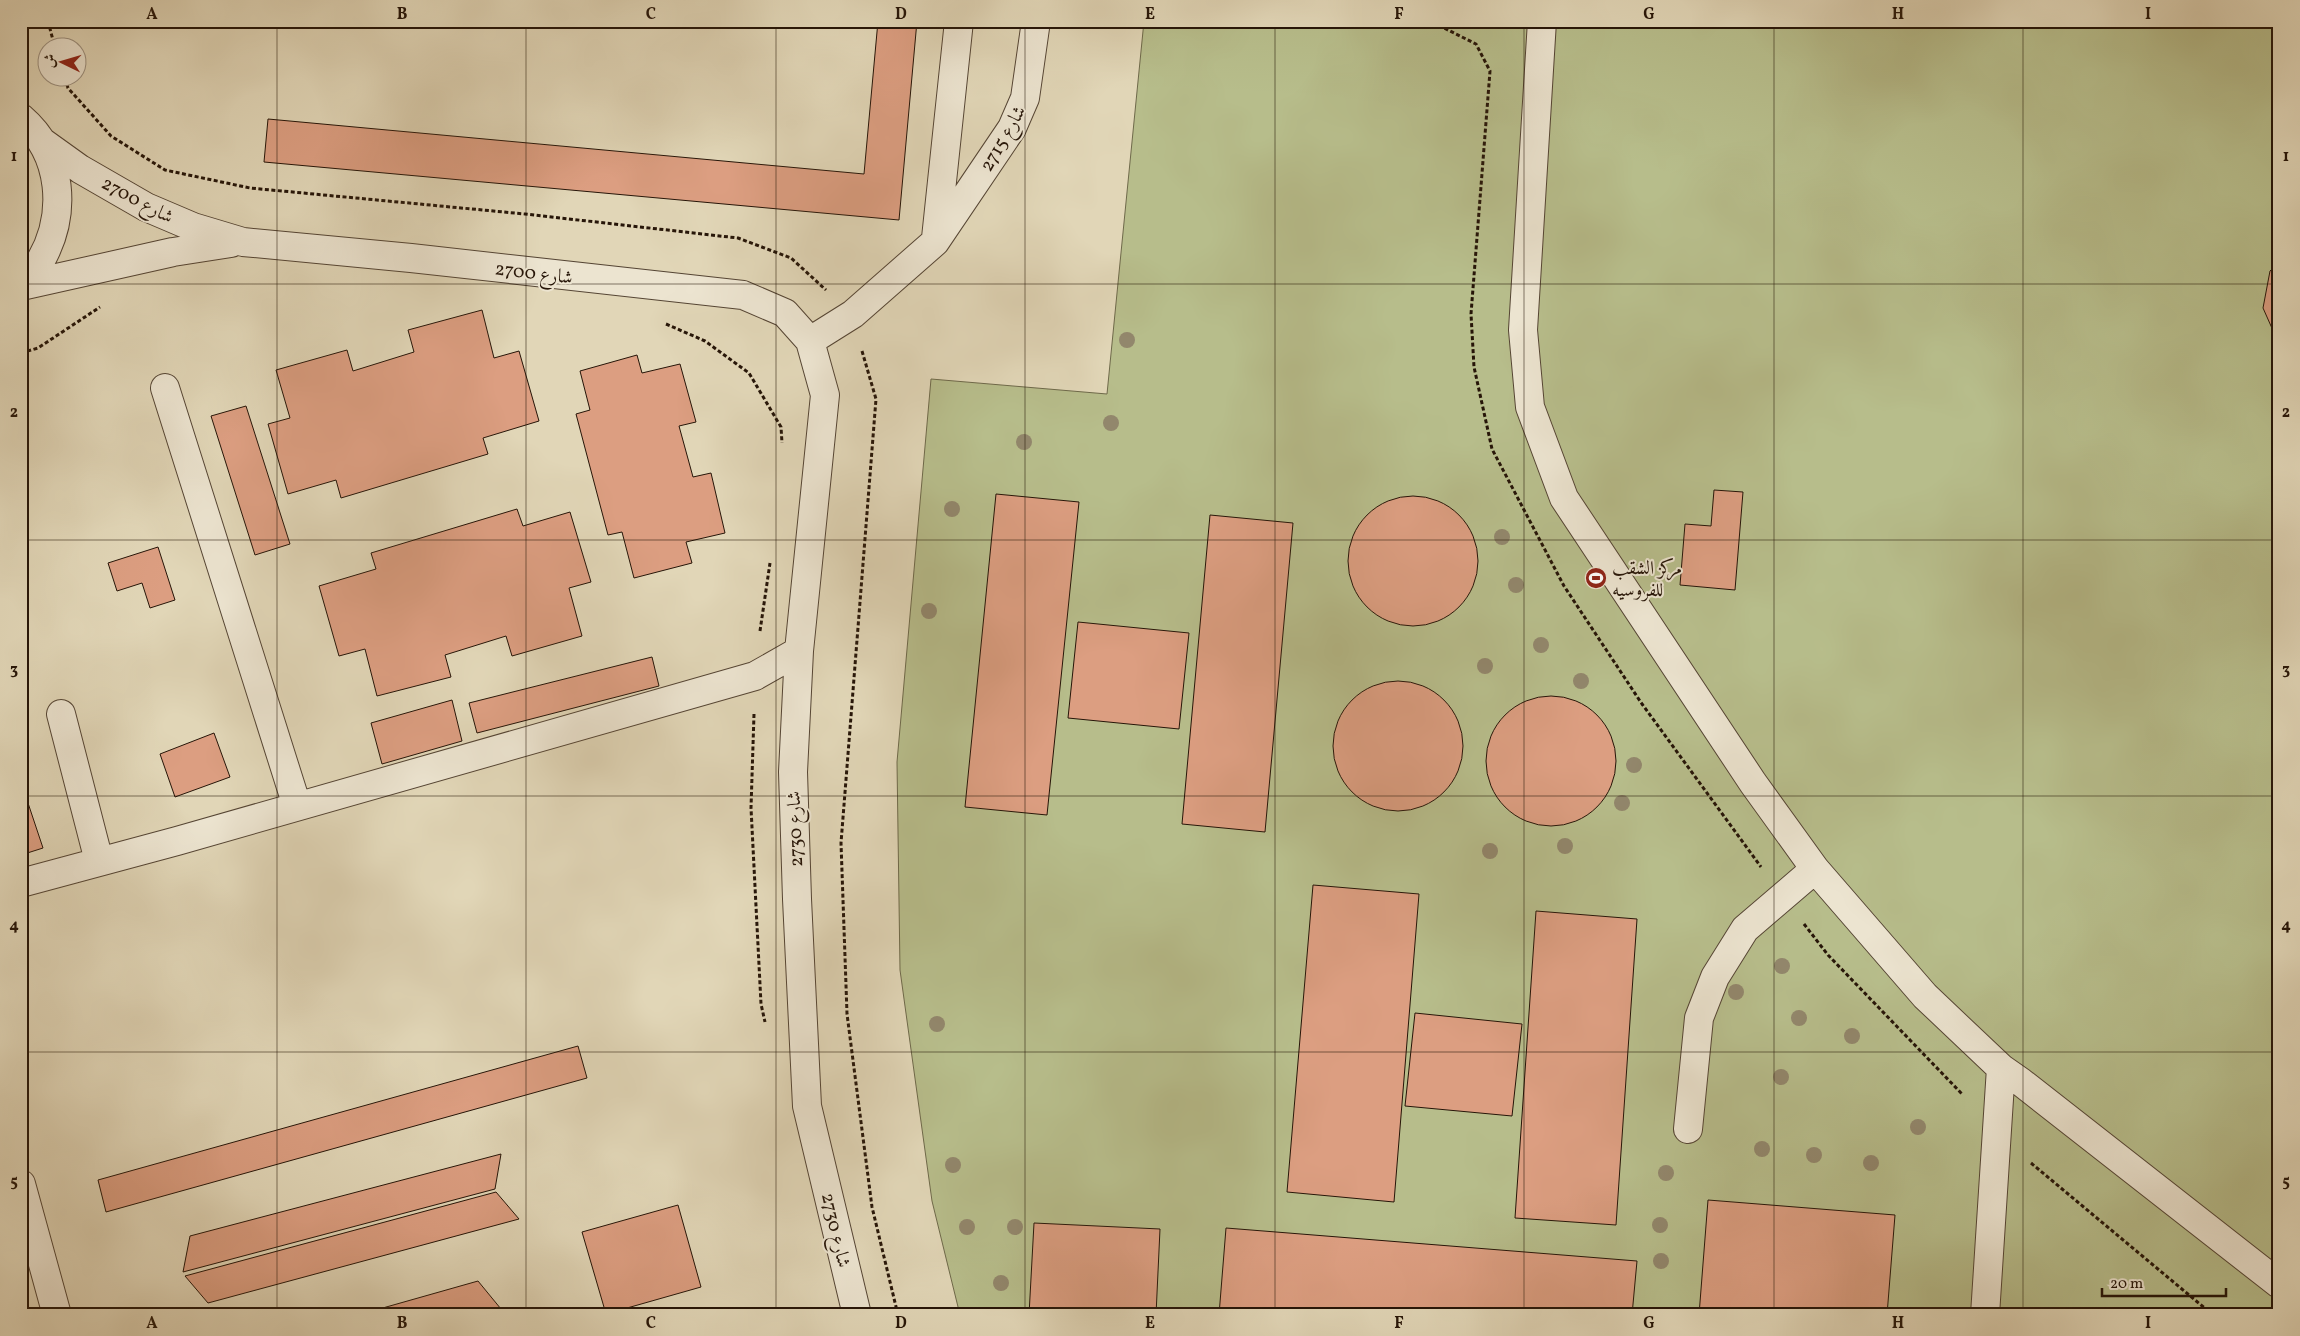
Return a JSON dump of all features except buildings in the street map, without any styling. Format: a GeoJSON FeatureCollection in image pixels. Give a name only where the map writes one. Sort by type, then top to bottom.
{"type":"FeatureCollection","features":[{"type":"Feature","properties":{"kind":"street"},"geometry":{"type":"LineString","coordinates":[[935,242],[959,21]]}},
{"type":"Feature","properties":{"kind":"street","name":"شارع 2715"},"geometry":{"type":"LineString","coordinates":[[810,341],[852,314],[935,242],[1012,128],[1025,98],[1036,21]]}},
{"type":"Feature","properties":{"kind":"street"},"geometry":{"type":"LineString","coordinates":[[1542,21],[1523,330],[1530,407],[1564,498],[1747,775],[1815,869],[1924,996],[2001,1068],[2022,1082],[2279,1284]]}},
{"type":"Feature","properties":{"kind":"street"},"geometry":{"type":"LineString","coordinates":[[21,99],[31,128],[55,170],[59,202],[54,233],[40,262],[21,285]]}},
{"type":"Feature","properties":{"kind":"street","name":"شارع 2700"},"geometry":{"type":"LineString","coordinates":[[31,128],[80,169],[146,207],[193,227],[243,242],[411,258],[744,295],[785,313],[810,341]]}},
{"type":"Feature","properties":{"kind":"street","name":"شارع 2700"},"geometry":{"type":"LineString","coordinates":[[21,285],[173,252],[243,242]]}},
{"type":"Feature","properties":{"kind":"street","name":"شارع 2730"},"geometry":{"type":"LineString","coordinates":[[810,341],[825,395],[799,651],[793,772],[796,899],[807,1106],[857,1315]]}},
{"type":"Feature","properties":{"kind":"street"},"geometry":{"type":"LineString","coordinates":[[166,388],[297,806]]}},
{"type":"Feature","properties":{"kind":"street"},"geometry":{"type":"LineString","coordinates":[[21,883],[177,841],[755,676],[799,651]]}},
{"type":"Feature","properties":{"kind":"street"},"geometry":{"type":"LineString","coordinates":[[61,714],[99,861]]}},
{"type":"Feature","properties":{"kind":"street"},"geometry":{"type":"LineString","coordinates":[[1688,1129],[1699,1018],[1715,977],[1745,929],[1815,869]]}},
{"type":"Feature","properties":{"kind":"street"},"geometry":{"type":"LineString","coordinates":[[1985,1315],[2001,1068]]}},
{"type":"Feature","properties":{"kind":"street"},"geometry":{"type":"LineString","coordinates":[[21,1184],[57,1315]]}},
{"type":"Feature","properties":{"kind":"path"},"geometry":{"type":"LineString","coordinates":[[48,21],[52,38]]}},
{"type":"Feature","properties":{"kind":"path"},"geometry":{"type":"LineString","coordinates":[[68,88],[110,136],[165,170],[250,188],[535,215],[738,238],[792,258],[852,314],[876,400],[841,843],[847,1014],[872,1207],[898,1315]]}},
{"type":"Feature","properties":{"kind":"path"},"geometry":{"type":"LineString","coordinates":[[21,353],[38,348],[108,302]]}},
{"type":"Feature","properties":{"kind":"path"},"geometry":{"type":"LineString","coordinates":[[663,323],[705,341],[749,373],[781,427],[782,445]]}},
{"type":"Feature","properties":{"kind":"path"},"geometry":{"type":"LineString","coordinates":[[765,1023],[761,1004],[751,808],[755,676],[771,557]]}},
{"type":"Feature","properties":{"kind":"green space","name":"مركز الشقب للفروسيه"},"geometry":{"type":"Polygon","coordinates":[[[1144,21],[2279,21],[2279,1315],[960,1315],[932,1201],[900,970],[897,762],[931,379],[1107,394],[1144,21]]]}},
{"type":"Feature","properties":{"kind":"place","name":"مركز الشقب للفروسيه"},"geometry":{"type":"Point","coordinates":[1596,578]}}]}
